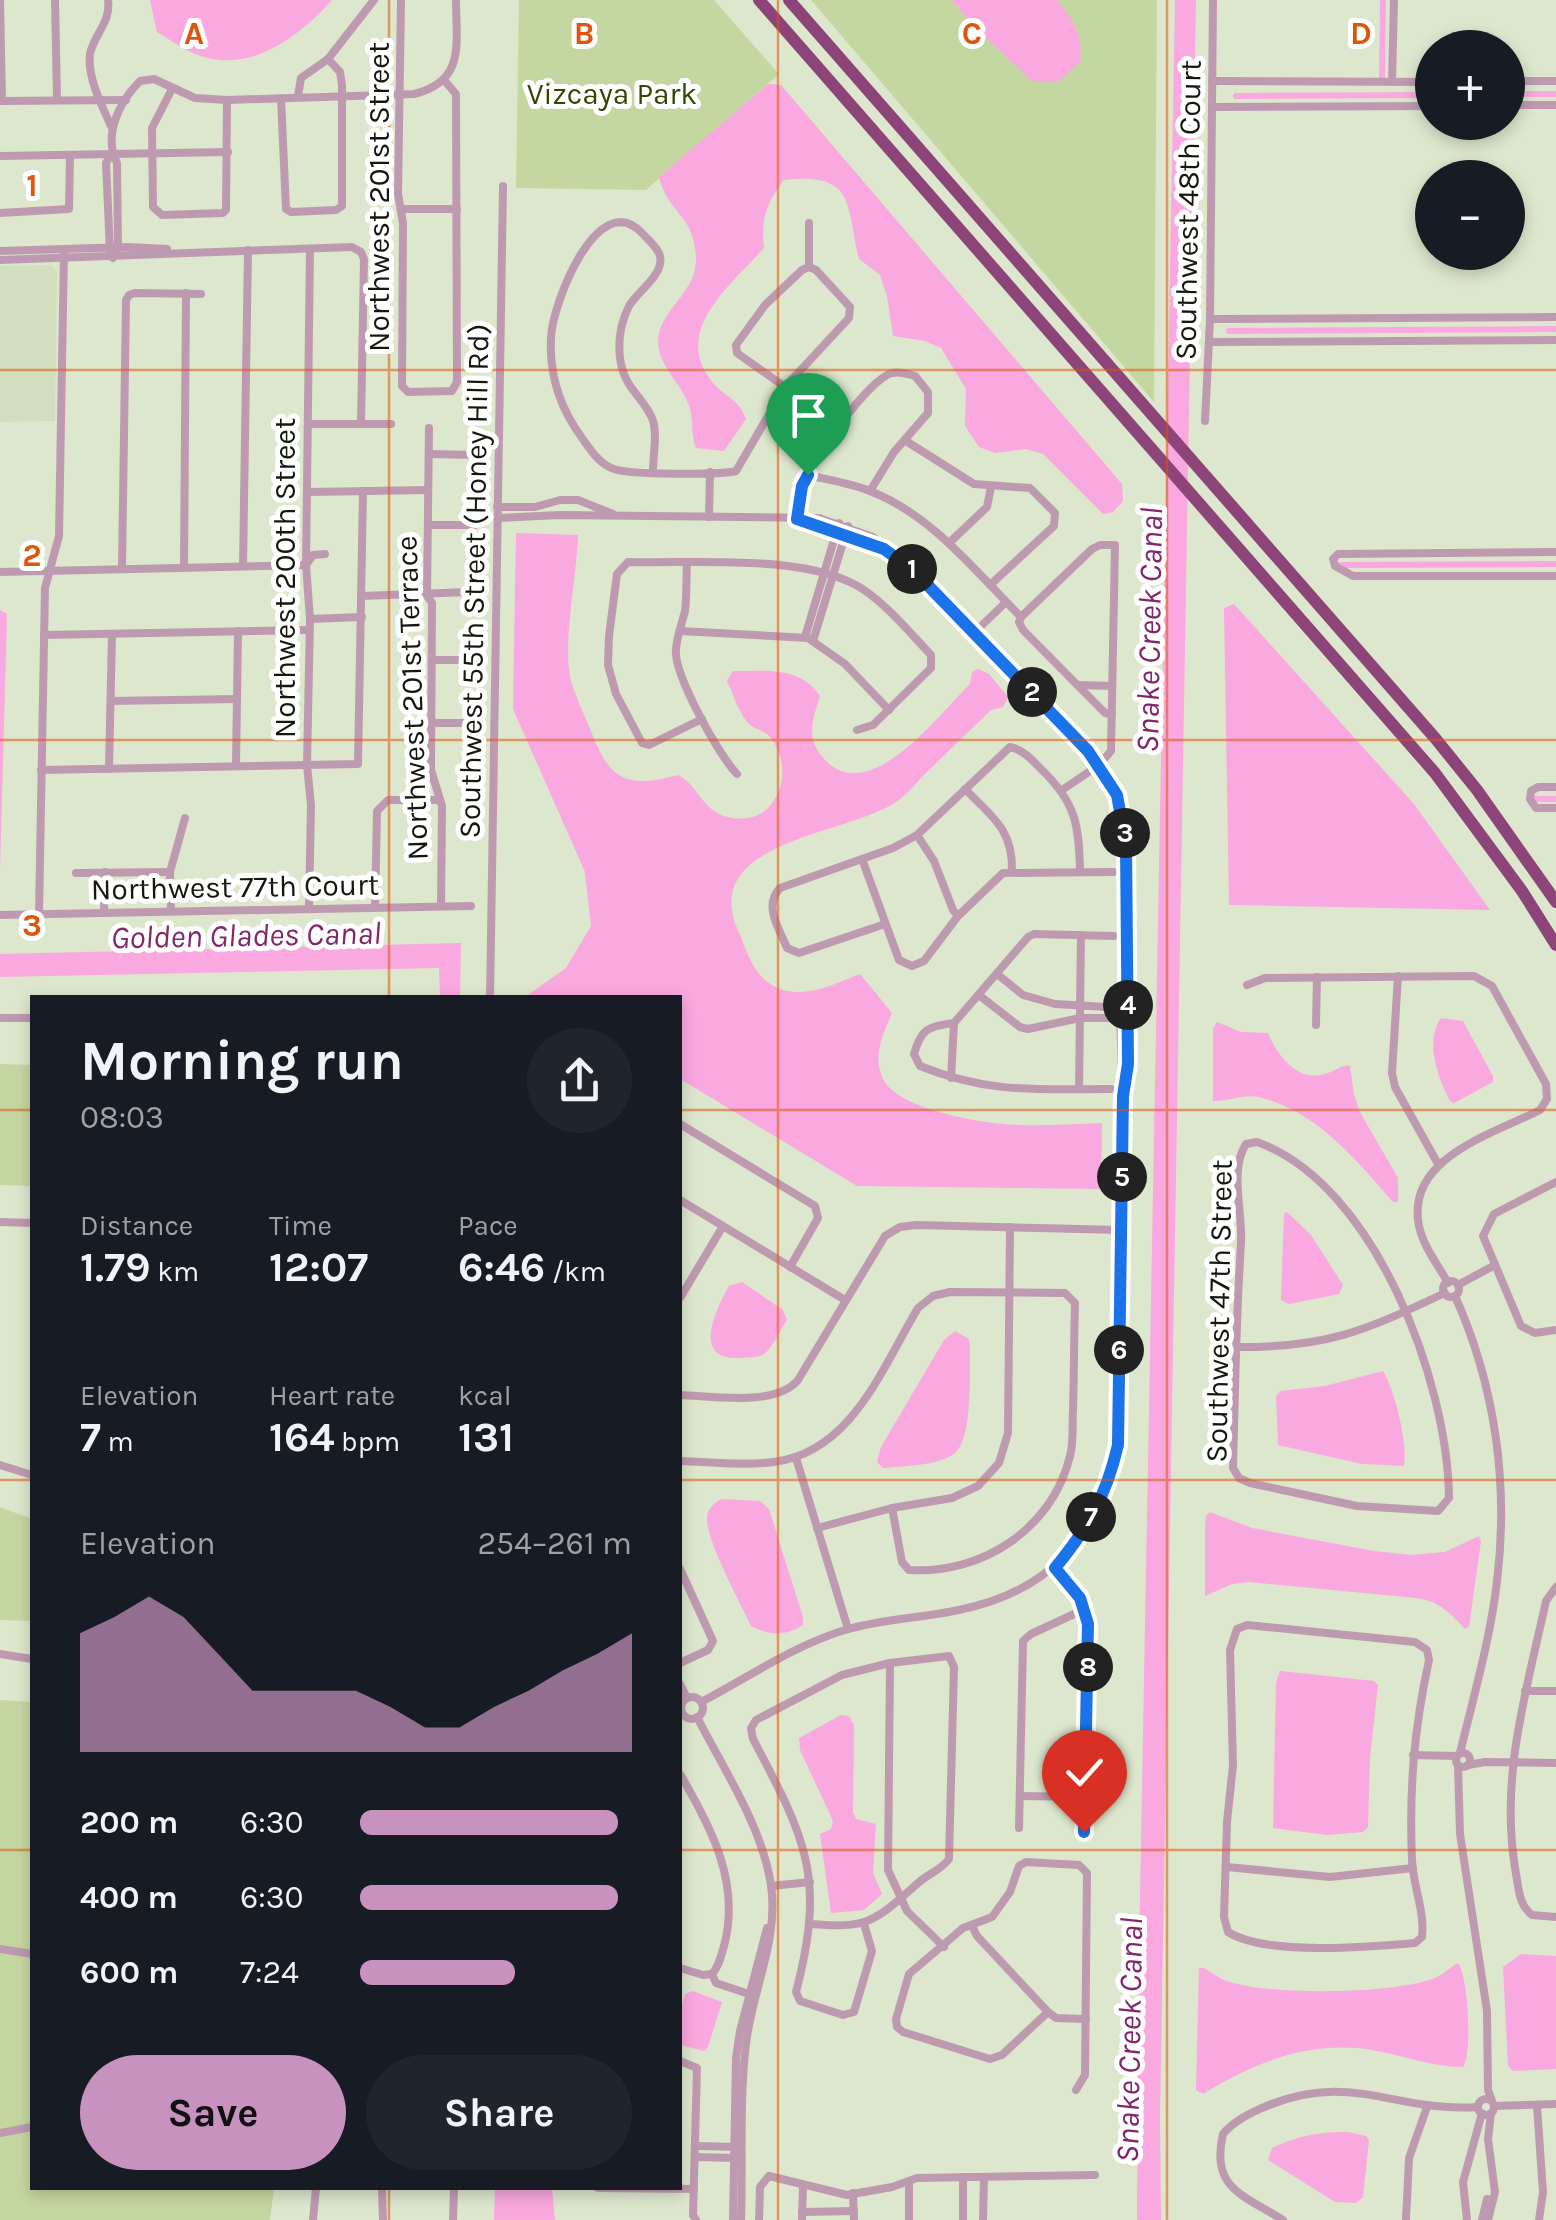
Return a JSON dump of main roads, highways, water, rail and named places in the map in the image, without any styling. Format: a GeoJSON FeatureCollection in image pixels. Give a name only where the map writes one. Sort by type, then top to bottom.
{"type":"FeatureCollection","features":[{"type":"Feature","properties":{"kind":"highway"},"geometry":{"type":"LineString","coordinates":[[759,0],[1435,773],[1522,891],[1556,945]]}},
{"type":"Feature","properties":{"kind":"highway"},"geometry":{"type":"LineString","coordinates":[[789,0],[1478,790],[1556,902]]}},
{"type":"Feature","properties":{"kind":"waterway"},"geometry":{"type":"LineString","coordinates":[[1382,78],[1383,0]]}},
{"type":"Feature","properties":{"kind":"waterway"},"geometry":{"type":"LineString","coordinates":[[1525,94],[1556,94]]}},
{"type":"Feature","properties":{"kind":"waterway"},"geometry":{"type":"LineString","coordinates":[[1236,96],[1415,95]]}},
{"type":"Feature","properties":{"kind":"waterway"},"geometry":{"type":"LineString","coordinates":[[1229,331],[1556,329]]}},
{"type":"Feature","properties":{"kind":"waterway"},"geometry":{"type":"LineString","coordinates":[[1340,565],[1556,564]]}},
{"type":"Feature","properties":{"kind":"waterway"},"geometry":{"type":"LineString","coordinates":[[1534,799],[1556,799]]}},
{"type":"Feature","properties":{"kind":"park label","name":"Vizcaya Park"},"geometry":{"type":"Point","coordinates":[612,94]}},
{"type":"Feature","properties":{"kind":"water label","name":"Snake Creek Canal"},"geometry":{"type":"Point","coordinates":[1149,630]}},
{"type":"Feature","properties":{"kind":"water label","name":"Golden Glades Canal"},"geometry":{"type":"Point","coordinates":[246,935]}},
{"type":"Feature","properties":{"kind":"water label","name":"Snake Creek Canal"},"geometry":{"type":"Point","coordinates":[1129,2040]}}]}
